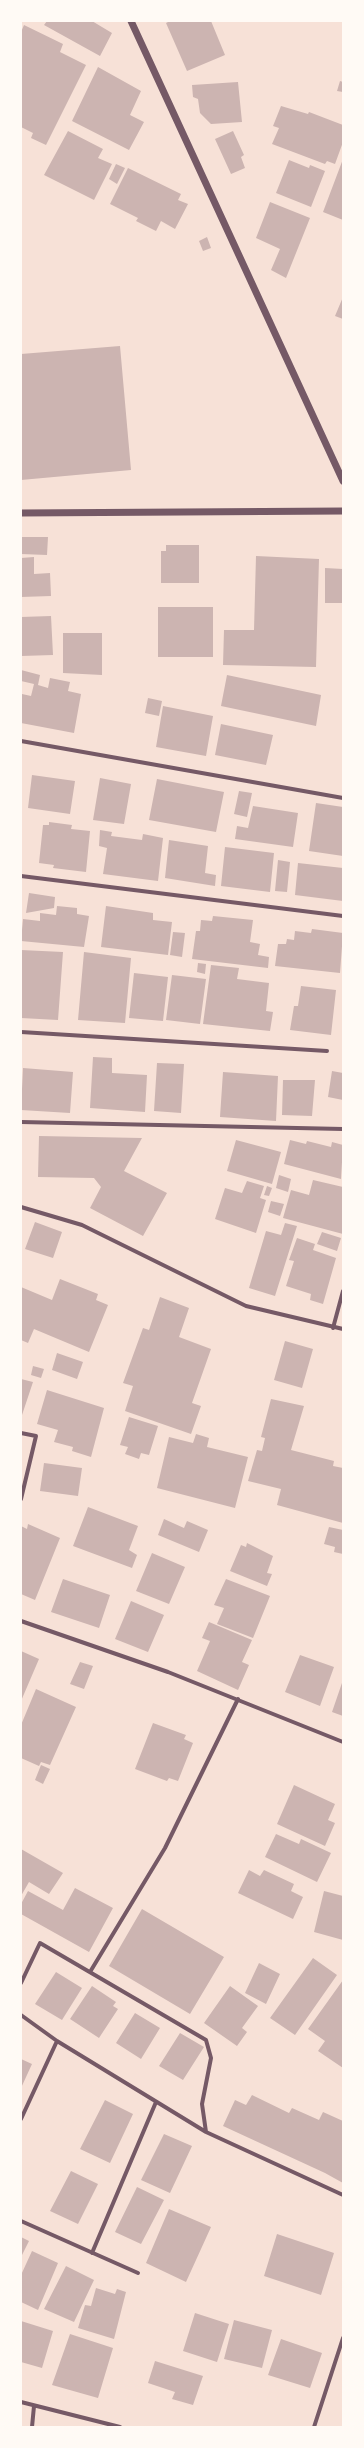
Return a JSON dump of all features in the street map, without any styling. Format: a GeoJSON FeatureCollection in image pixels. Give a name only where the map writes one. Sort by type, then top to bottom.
{"type":"FeatureCollection","features":[{"type":"Feature","properties":{"kind":"street"},"geometry":{"type":"LineString","coordinates":[[131,21],[343,482]]}},
{"type":"Feature","properties":{"kind":"street"},"geometry":{"type":"LineString","coordinates":[[21,514],[343,511]]}},
{"type":"Feature","properties":{"kind":"street"},"geometry":{"type":"LineString","coordinates":[[21,741],[343,798]]}},
{"type":"Feature","properties":{"kind":"street"},"geometry":{"type":"LineString","coordinates":[[21,876],[343,916]]}},
{"type":"Feature","properties":{"kind":"street"},"geometry":{"type":"LineString","coordinates":[[21,1032],[327,1051]]}},
{"type":"Feature","properties":{"kind":"street"},"geometry":{"type":"LineString","coordinates":[[21,1122],[343,1129]]}},
{"type":"Feature","properties":{"kind":"street"},"geometry":{"type":"LineString","coordinates":[[21,1207],[82,1225],[246,1306],[333,1328],[343,1329]]}},
{"type":"Feature","properties":{"kind":"street"},"geometry":{"type":"LineString","coordinates":[[333,1328],[343,1291]]}},
{"type":"Feature","properties":{"kind":"street"},"geometry":{"type":"LineString","coordinates":[[21,1433],[36,1436],[21,1499]]}},
{"type":"Feature","properties":{"kind":"street"},"geometry":{"type":"LineString","coordinates":[[21,1621],[168,1672],[343,1742]]}},
{"type":"Feature","properties":{"kind":"street"},"geometry":{"type":"LineString","coordinates":[[90,1972],[165,1848],[238,1699]]}},
{"type":"Feature","properties":{"kind":"street"},"geometry":{"type":"LineString","coordinates":[[21,1983],[40,1943],[206,2040],[211,2058],[202,2104],[206,2132]]}},
{"type":"Feature","properties":{"kind":"street"},"geometry":{"type":"LineString","coordinates":[[21,2015],[57,2041],[206,2132],[343,2195]]}},
{"type":"Feature","properties":{"kind":"street"},"geometry":{"type":"LineString","coordinates":[[21,2119],[57,2041]]}},
{"type":"Feature","properties":{"kind":"street"},"geometry":{"type":"LineString","coordinates":[[92,2253],[156,2102]]}},
{"type":"Feature","properties":{"kind":"street"},"geometry":{"type":"LineString","coordinates":[[21,2221],[138,2273]]}},
{"type":"Feature","properties":{"kind":"street"},"geometry":{"type":"LineString","coordinates":[[314,2427],[343,2338]]}},
{"type":"Feature","properties":{"kind":"street"},"geometry":{"type":"LineString","coordinates":[[21,2402],[120,2427]]}},
{"type":"Feature","properties":{"kind":"street"},"geometry":{"type":"LineString","coordinates":[[32,2427],[34,2406]]}},
{"type":"Feature","properties":{"kind":"building"},"geometry":{"type":"Polygon","coordinates":[[[47,21],[92,21],[112,33],[100,56],[44,25],[47,21]]]}},
{"type":"Feature","properties":{"kind":"building"},"geometry":{"type":"Polygon","coordinates":[[[170,21],[211,21],[225,55],[187,71],[166,23],[170,21]]]}},
{"type":"Feature","properties":{"kind":"building"},"geometry":{"type":"Polygon","coordinates":[[[24,25],[63,44],[60,52],[86,65],[46,145],[31,138],[33,133],[21,127],[21,32],[24,25]]]}},
{"type":"Feature","properties":{"kind":"building"},"geometry":{"type":"Polygon","coordinates":[[[98,67],[141,91],[130,115],[144,122],[129,150],[72,121],[98,67]]]}},
{"type":"Feature","properties":{"kind":"building"},"geometry":{"type":"Polygon","coordinates":[[[340,81],[343,82],[343,92],[337,91],[340,81]]]}},
{"type":"Feature","properties":{"kind":"building"},"geometry":{"type":"Polygon","coordinates":[[[238,82],[242,122],[211,124],[200,113],[198,99],[193,97],[192,85],[238,82]]]}},
{"type":"Feature","properties":{"kind":"building"},"geometry":{"type":"Polygon","coordinates":[[[281,106],[308,114],[309,112],[343,125],[343,142],[335,164],[327,161],[325,164],[272,144],[279,128],[273,126],[281,106]]]}},
{"type":"Feature","properties":{"kind":"building"},"geometry":{"type":"Polygon","coordinates":[[[68,131],[103,149],[98,158],[112,164],[94,200],[44,175],[68,131]]]}},
{"type":"Feature","properties":{"kind":"building"},"geometry":{"type":"Polygon","coordinates":[[[233,131],[244,155],[241,157],[245,168],[231,174],[215,139],[233,131]]]}},
{"type":"Feature","properties":{"kind":"building"},"geometry":{"type":"Polygon","coordinates":[[[343,159],[343,220],[323,212],[343,159]]]}},
{"type":"Feature","properties":{"kind":"building"},"geometry":{"type":"Polygon","coordinates":[[[289,160],[309,168],[310,165],[325,171],[311,207],[276,193],[289,160]]]}},
{"type":"Feature","properties":{"kind":"building"},"geometry":{"type":"Polygon","coordinates":[[[116,164],[125,168],[117,184],[109,179],[116,164]]]}},
{"type":"Feature","properties":{"kind":"building"},"geometry":{"type":"Polygon","coordinates":[[[128,168],[181,194],[178,200],[188,204],[175,229],[161,221],[156,231],[136,221],[138,218],[110,204],[128,168]]]}},
{"type":"Feature","properties":{"kind":"building"},"geometry":{"type":"Polygon","coordinates":[[[270,202],[310,218],[286,278],[271,270],[280,249],[256,238],[270,202]]]}},
{"type":"Feature","properties":{"kind":"building"},"geometry":{"type":"Polygon","coordinates":[[[207,237],[211,248],[203,251],[199,241],[207,237]]]}},
{"type":"Feature","properties":{"kind":"building"},"geometry":{"type":"Polygon","coordinates":[[[343,297],[343,319],[335,316],[343,297]]]}},
{"type":"Feature","properties":{"kind":"building"},"geometry":{"type":"Polygon","coordinates":[[[120,346],[131,470],[21,480],[21,354],[120,346]]]}},
{"type":"Feature","properties":{"kind":"building"},"geometry":{"type":"Polygon","coordinates":[[[21,537],[48,537],[47,555],[21,554],[21,537]]]}},
{"type":"Feature","properties":{"kind":"building"},"geometry":{"type":"Polygon","coordinates":[[[166,545],[199,545],[199,583],[161,583],[161,551],[166,551],[166,545]]]}},
{"type":"Feature","properties":{"kind":"building"},"geometry":{"type":"Polygon","coordinates":[[[256,556],[319,559],[316,667],[223,665],[224,630],[254,630],[256,556]]]}},
{"type":"Feature","properties":{"kind":"building"},"geometry":{"type":"Polygon","coordinates":[[[34,557],[34,574],[50,573],[51,596],[21,597],[21,558],[34,557]]]}},
{"type":"Feature","properties":{"kind":"building"},"geometry":{"type":"Polygon","coordinates":[[[325,568],[343,569],[343,603],[325,603],[325,568]]]}},
{"type":"Feature","properties":{"kind":"building"},"geometry":{"type":"Polygon","coordinates":[[[158,607],[213,607],[213,657],[158,657],[158,607]]]}},
{"type":"Feature","properties":{"kind":"building"},"geometry":{"type":"Polygon","coordinates":[[[51,616],[53,655],[21,656],[21,617],[51,616]]]}},
{"type":"Feature","properties":{"kind":"building"},"geometry":{"type":"Polygon","coordinates":[[[63,633],[102,633],[102,675],[63,673],[63,633]]]}},
{"type":"Feature","properties":{"kind":"building"},"geometry":{"type":"Polygon","coordinates":[[[21,670],[40,675],[38,685],[48,688],[50,678],[70,682],[68,691],[81,694],[74,733],[21,723],[22,694],[31,696],[34,684],[21,681],[21,670]]]}},
{"type":"Feature","properties":{"kind":"building"},"geometry":{"type":"Polygon","coordinates":[[[227,675],[321,695],[316,726],[221,706],[227,675]]]}},
{"type":"Feature","properties":{"kind":"building"},"geometry":{"type":"Polygon","coordinates":[[[148,698],[162,701],[159,716],[145,713],[148,698]]]}},
{"type":"Feature","properties":{"kind":"building"},"geometry":{"type":"Polygon","coordinates":[[[163,706],[213,716],[206,756],[156,747],[163,706]]]}},
{"type":"Feature","properties":{"kind":"building"},"geometry":{"type":"Polygon","coordinates":[[[221,724],[273,735],[266,765],[215,755],[221,724]]]}},
{"type":"Feature","properties":{"kind":"building"},"geometry":{"type":"Polygon","coordinates":[[[32,775],[75,781],[70,814],[28,808],[32,775]]]}},
{"type":"Feature","properties":{"kind":"building"},"geometry":{"type":"Polygon","coordinates":[[[100,778],[131,784],[124,824],[93,820],[100,778]]]}},
{"type":"Feature","properties":{"kind":"building"},"geometry":{"type":"Polygon","coordinates":[[[157,779],[224,792],[216,832],[149,820],[157,779]]]}},
{"type":"Feature","properties":{"kind":"building"},"geometry":{"type":"Polygon","coordinates":[[[239,791],[252,793],[247,817],[234,814],[239,791]]]}},
{"type":"Feature","properties":{"kind":"building"},"geometry":{"type":"Polygon","coordinates":[[[316,803],[343,807],[343,856],[309,851],[316,803]]]}},
{"type":"Feature","properties":{"kind":"building"},"geometry":{"type":"Polygon","coordinates":[[[253,806],[298,813],[293,847],[235,839],[237,826],[248,828],[253,806]]]}},
{"type":"Feature","properties":{"kind":"building"},"geometry":{"type":"Polygon","coordinates":[[[49,822],[72,825],[71,829],[90,831],[86,872],[53,868],[54,865],[39,863],[43,825],[49,825],[49,822]]]}},
{"type":"Feature","properties":{"kind":"building"},"geometry":{"type":"Polygon","coordinates":[[[100,830],[112,832],[111,836],[142,840],[143,834],[163,838],[158,881],[103,874],[107,848],[99,846],[100,830]]]}},
{"type":"Feature","properties":{"kind":"building"},"geometry":{"type":"Polygon","coordinates":[[[169,840],[208,846],[205,873],[216,875],[215,886],[165,878],[169,840]]]}},
{"type":"Feature","properties":{"kind":"building"},"geometry":{"type":"Polygon","coordinates":[[[225,847],[274,853],[270,892],[221,886],[225,847]]]}},
{"type":"Feature","properties":{"kind":"building"},"geometry":{"type":"Polygon","coordinates":[[[278,860],[290,862],[287,892],[275,891],[278,860]]]}},
{"type":"Feature","properties":{"kind":"building"},"geometry":{"type":"Polygon","coordinates":[[[298,863],[343,868],[343,901],[295,895],[298,863]]]}},
{"type":"Feature","properties":{"kind":"building"},"geometry":{"type":"Polygon","coordinates":[[[29,893],[55,897],[54,908],[26,913],[29,893]]]}},
{"type":"Feature","properties":{"kind":"building"},"geometry":{"type":"Polygon","coordinates":[[[57,906],[77,908],[77,914],[89,916],[84,947],[21,941],[23,919],[40,921],[40,913],[56,915],[57,906]]]}},
{"type":"Feature","properties":{"kind":"building"},"geometry":{"type":"Polygon","coordinates":[[[106,906],[153,913],[153,920],[172,922],[168,955],[101,947],[106,906]]]}},
{"type":"Feature","properties":{"kind":"building"},"geometry":{"type":"Polygon","coordinates":[[[213,916],[253,920],[250,942],[260,944],[258,955],[269,957],[268,968],[192,959],[196,931],[200,931],[201,920],[212,921],[213,916]]]}},
{"type":"Feature","properties":{"kind":"building"},"geometry":{"type":"Polygon","coordinates":[[[312,929],[343,933],[340,973],[275,966],[278,944],[286,944],[287,939],[294,940],[295,931],[311,933],[312,929]]]}},
{"type":"Feature","properties":{"kind":"building"},"geometry":{"type":"Polygon","coordinates":[[[173,932],[185,933],[182,957],[170,955],[173,932]]]}},
{"type":"Feature","properties":{"kind":"building"},"geometry":{"type":"Polygon","coordinates":[[[21,950],[63,952],[58,1020],[21,1018],[21,950]]]}},
{"type":"Feature","properties":{"kind":"building"},"geometry":{"type":"Polygon","coordinates":[[[84,952],[131,958],[125,1023],[78,1020],[84,952]]]}},
{"type":"Feature","properties":{"kind":"building"},"geometry":{"type":"Polygon","coordinates":[[[198,963],[206,964],[205,974],[197,972],[198,963]]]}},
{"type":"Feature","properties":{"kind":"building"},"geometry":{"type":"Polygon","coordinates":[[[211,965],[239,968],[237,979],[269,983],[266,1011],[273,1012],[270,1031],[203,1024],[211,965]]]}},
{"type":"Feature","properties":{"kind":"building"},"geometry":{"type":"Polygon","coordinates":[[[134,973],[168,977],[163,1021],[129,1018],[134,973]]]}},
{"type":"Feature","properties":{"kind":"building"},"geometry":{"type":"Polygon","coordinates":[[[172,975],[206,979],[200,1024],[166,1020],[172,975]]]}},
{"type":"Feature","properties":{"kind":"building"},"geometry":{"type":"Polygon","coordinates":[[[301,986],[336,990],[331,1035],[290,1030],[294,1006],[298,1006],[301,986]]]}},
{"type":"Feature","properties":{"kind":"building"},"geometry":{"type":"Polygon","coordinates":[[[93,1057],[112,1058],[112,1073],[147,1075],[145,1112],[90,1108],[93,1057]]]}},
{"type":"Feature","properties":{"kind":"building"},"geometry":{"type":"Polygon","coordinates":[[[157,1063],[184,1064],[181,1113],[154,1111],[157,1063]]]}},
{"type":"Feature","properties":{"kind":"building"},"geometry":{"type":"Polygon","coordinates":[[[23,1068],[73,1072],[70,1113],[21,1110],[23,1068]]]}},
{"type":"Feature","properties":{"kind":"building"},"geometry":{"type":"Polygon","coordinates":[[[332,1071],[343,1073],[343,1100],[328,1097],[332,1071]]]}},
{"type":"Feature","properties":{"kind":"building"},"geometry":{"type":"Polygon","coordinates":[[[223,1072],[278,1076],[276,1121],[220,1117],[223,1072]]]}},
{"type":"Feature","properties":{"kind":"building"},"geometry":{"type":"Polygon","coordinates":[[[283,1080],[315,1080],[312,1116],[282,1115],[283,1080]]]}},
{"type":"Feature","properties":{"kind":"building"},"geometry":{"type":"Polygon","coordinates":[[[39,1136],[142,1138],[124,1171],[167,1193],[143,1236],[90,1208],[101,1187],[94,1178],[38,1177],[39,1136]]]}},
{"type":"Feature","properties":{"kind":"building"},"geometry":{"type":"Polygon","coordinates":[[[236,1140],[281,1152],[272,1184],[227,1171],[236,1140]]]}},
{"type":"Feature","properties":{"kind":"building"},"geometry":{"type":"Polygon","coordinates":[[[290,1140],[306,1144],[307,1141],[331,1147],[332,1142],[343,1145],[341,1179],[284,1164],[290,1140]]]}},
{"type":"Feature","properties":{"kind":"building"},"geometry":{"type":"Polygon","coordinates":[[[279,1175],[291,1179],[288,1192],[276,1188],[279,1175]]]}},
{"type":"Feature","properties":{"kind":"building"},"geometry":{"type":"Polygon","coordinates":[[[313,1180],[343,1187],[343,1234],[283,1218],[291,1190],[309,1195],[313,1180]]]}},
{"type":"Feature","properties":{"kind":"building"},"geometry":{"type":"Polygon","coordinates":[[[247,1181],[264,1186],[260,1198],[266,1200],[256,1233],[215,1219],[225,1188],[242,1193],[247,1181]]]}},
{"type":"Feature","properties":{"kind":"building"},"geometry":{"type":"Polygon","coordinates":[[[267,1186],[272,1188],[269,1196],[264,1195],[267,1186]]]}},
{"type":"Feature","properties":{"kind":"building"},"geometry":{"type":"Polygon","coordinates":[[[271,1201],[284,1204],[280,1216],[268,1212],[271,1201]]]}},
{"type":"Feature","properties":{"kind":"building"},"geometry":{"type":"Polygon","coordinates":[[[35,1222],[62,1232],[53,1258],[25,1249],[35,1222]]]}},
{"type":"Feature","properties":{"kind":"building"},"geometry":{"type":"Polygon","coordinates":[[[285,1223],[297,1226],[275,1296],[249,1288],[266,1231],[281,1235],[285,1223]]]}},
{"type":"Feature","properties":{"kind":"building"},"geometry":{"type":"Polygon","coordinates":[[[322,1232],[341,1238],[337,1251],[317,1244],[322,1232]]]}},
{"type":"Feature","properties":{"kind":"building"},"geometry":{"type":"Polygon","coordinates":[[[297,1238],[315,1244],[313,1250],[336,1258],[323,1304],[310,1300],[311,1294],[286,1286],[294,1261],[289,1260],[297,1238]]]}},
{"type":"Feature","properties":{"kind":"building"},"geometry":{"type":"Polygon","coordinates":[[[60,1279],[98,1294],[96,1300],[108,1305],[89,1352],[34,1329],[28,1343],[21,1340],[21,1287],[52,1300],[60,1279]]]}},
{"type":"Feature","properties":{"kind":"building"},"geometry":{"type":"Polygon","coordinates":[[[160,1297],[189,1308],[179,1337],[211,1349],[192,1403],[201,1406],[191,1434],[125,1411],[133,1386],[123,1383],[143,1328],[149,1330],[160,1297]]]}},
{"type":"Feature","properties":{"kind":"building"},"geometry":{"type":"Polygon","coordinates":[[[285,1341],[313,1349],[302,1388],[274,1380],[285,1341]]]}},
{"type":"Feature","properties":{"kind":"building"},"geometry":{"type":"Polygon","coordinates":[[[57,1353],[83,1362],[77,1379],[52,1370],[57,1353]]]}},
{"type":"Feature","properties":{"kind":"building"},"geometry":{"type":"Polygon","coordinates":[[[33,1366],[44,1369],[41,1378],[31,1375],[33,1366]]]}},
{"type":"Feature","properties":{"kind":"building"},"geometry":{"type":"Polygon","coordinates":[[[21,1379],[33,1382],[21,1418],[21,1379]]]}},
{"type":"Feature","properties":{"kind":"building"},"geometry":{"type":"Polygon","coordinates":[[[47,1390],[104,1408],[91,1457],[72,1451],[73,1447],[54,1442],[58,1430],[37,1424],[47,1390]]]}},
{"type":"Feature","properties":{"kind":"building"},"geometry":{"type":"Polygon","coordinates":[[[271,1399],[304,1406],[291,1450],[334,1461],[333,1466],[343,1468],[343,1523],[277,1505],[281,1489],[248,1481],[257,1450],[262,1451],[265,1438],[261,1437],[271,1399]]]}},
{"type":"Feature","properties":{"kind":"building"},"geometry":{"type":"Polygon","coordinates":[[[129,1417],[158,1426],[149,1455],[141,1453],[139,1459],[125,1454],[128,1447],[120,1445],[129,1417]]]}},
{"type":"Feature","properties":{"kind":"building"},"geometry":{"type":"Polygon","coordinates":[[[196,1434],[209,1438],[207,1447],[248,1457],[235,1508],[157,1488],[169,1437],[193,1443],[196,1434]]]}},
{"type":"Feature","properties":{"kind":"building"},"geometry":{"type":"Polygon","coordinates":[[[44,1463],[82,1468],[78,1496],[40,1491],[44,1463]]]}},
{"type":"Feature","properties":{"kind":"building"},"geometry":{"type":"Polygon","coordinates":[[[88,1507],[138,1526],[129,1550],[137,1555],[132,1568],[73,1546],[88,1507]]]}},
{"type":"Feature","properties":{"kind":"building"},"geometry":{"type":"Polygon","coordinates":[[[164,1519],[184,1528],[187,1521],[208,1530],[199,1552],[158,1535],[164,1519]]]}},
{"type":"Feature","properties":{"kind":"building"},"geometry":{"type":"Polygon","coordinates":[[[28,1524],[60,1538],[35,1600],[21,1594],[21,1526],[27,1529],[28,1524]]]}},
{"type":"Feature","properties":{"kind":"building"},"geometry":{"type":"Polygon","coordinates":[[[329,1527],[343,1530],[343,1554],[334,1552],[335,1547],[324,1544],[329,1527]]]}},
{"type":"Feature","properties":{"kind":"building"},"geometry":{"type":"Polygon","coordinates":[[[247,1543],[273,1556],[267,1573],[272,1574],[267,1586],[230,1571],[241,1545],[246,1547],[247,1543]]]}},
{"type":"Feature","properties":{"kind":"building"},"geometry":{"type":"Polygon","coordinates":[[[152,1553],[185,1567],[169,1604],[136,1591],[152,1553]]]}},
{"type":"Feature","properties":{"kind":"building"},"geometry":{"type":"Polygon","coordinates":[[[63,1579],[110,1595],[99,1628],[51,1612],[63,1579]]]}},
{"type":"Feature","properties":{"kind":"building"},"geometry":{"type":"Polygon","coordinates":[[[226,1579],[270,1596],[253,1638],[217,1624],[224,1608],[214,1605],[226,1579]]]}},
{"type":"Feature","properties":{"kind":"building"},"geometry":{"type":"Polygon","coordinates":[[[131,1601],[164,1615],[148,1652],[115,1639],[131,1601]]]}},
{"type":"Feature","properties":{"kind":"building"},"geometry":{"type":"Polygon","coordinates":[[[209,1622],[252,1640],[242,1662],[249,1665],[238,1690],[197,1671],[210,1641],[202,1638],[209,1622]]]}},
{"type":"Feature","properties":{"kind":"building"},"geometry":{"type":"Polygon","coordinates":[[[21,1651],[39,1659],[21,1701],[21,1651]]]}},
{"type":"Feature","properties":{"kind":"building"},"geometry":{"type":"Polygon","coordinates":[[[300,1655],[334,1667],[320,1706],[285,1692],[300,1655]]]}},
{"type":"Feature","properties":{"kind":"building"},"geometry":{"type":"Polygon","coordinates":[[[80,1662],[93,1666],[84,1689],[70,1684],[80,1662]]]}},
{"type":"Feature","properties":{"kind":"building"},"geometry":{"type":"Polygon","coordinates":[[[343,1680],[343,1716],[332,1712],[343,1680]]]}},
{"type":"Feature","properties":{"kind":"building"},"geometry":{"type":"Polygon","coordinates":[[[36,1689],[76,1707],[50,1765],[41,1762],[39,1766],[21,1758],[21,1725],[36,1689]]]}},
{"type":"Feature","properties":{"kind":"building"},"geometry":{"type":"Polygon","coordinates":[[[153,1723],[186,1735],[184,1739],[193,1743],[178,1781],[169,1778],[167,1781],[135,1769],[153,1723]]]}},
{"type":"Feature","properties":{"kind":"building"},"geometry":{"type":"Polygon","coordinates":[[[41,1765],[50,1769],[43,1784],[35,1780],[41,1765]]]}},
{"type":"Feature","properties":{"kind":"building"},"geometry":{"type":"Polygon","coordinates":[[[294,1785],[335,1804],[328,1820],[335,1823],[325,1846],[277,1824],[294,1785]]]}},
{"type":"Feature","properties":{"kind":"building"},"geometry":{"type":"Polygon","coordinates":[[[276,1834],[299,1844],[301,1839],[331,1853],[317,1882],[265,1857],[276,1834]]]}},
{"type":"Feature","properties":{"kind":"building"},"geometry":{"type":"Polygon","coordinates":[[[21,1849],[63,1873],[49,1894],[29,1882],[21,1896],[21,1849]]]}},
{"type":"Feature","properties":{"kind":"building"},"geometry":{"type":"Polygon","coordinates":[[[249,1870],[260,1876],[264,1870],[294,1884],[291,1891],[303,1897],[293,1919],[238,1893],[249,1870]]]}},
{"type":"Feature","properties":{"kind":"building"},"geometry":{"type":"Polygon","coordinates":[[[75,1888],[113,1908],[89,1952],[21,1914],[21,1904],[28,1891],[63,1910],[75,1888]]]}},
{"type":"Feature","properties":{"kind":"building"},"geometry":{"type":"Polygon","coordinates":[[[324,1891],[343,1896],[343,1940],[314,1932],[324,1891]]]}},
{"type":"Feature","properties":{"kind":"building"},"geometry":{"type":"Polygon","coordinates":[[[142,1909],[224,1957],[190,2014],[109,1966],[142,1909]]]}},
{"type":"Feature","properties":{"kind":"building"},"geometry":{"type":"Polygon","coordinates":[[[313,1958],[337,1975],[295,2035],[270,2018],[313,1958]]]}},
{"type":"Feature","properties":{"kind":"building"},"geometry":{"type":"Polygon","coordinates":[[[259,1963],[280,1974],[266,2004],[245,1993],[259,1963]]]}},
{"type":"Feature","properties":{"kind":"building"},"geometry":{"type":"Polygon","coordinates":[[[56,1972],[82,1988],[62,2020],[35,2004],[56,1972]]]}},
{"type":"Feature","properties":{"kind":"building"},"geometry":{"type":"Polygon","coordinates":[[[343,1980],[343,2068],[318,2051],[325,2041],[308,2029],[343,1980]]]}},
{"type":"Feature","properties":{"kind":"building"},"geometry":{"type":"Polygon","coordinates":[[[92,1986],[116,2002],[113,2006],[118,2009],[99,2038],[70,2019],[92,1986]]]}},
{"type":"Feature","properties":{"kind":"building"},"geometry":{"type":"Polygon","coordinates":[[[230,1986],[258,2006],[242,2028],[247,2032],[237,2046],[204,2023],[230,1986]]]}},
{"type":"Feature","properties":{"kind":"building"},"geometry":{"type":"Polygon","coordinates":[[[135,2013],[160,2028],[141,2059],[116,2043],[135,2013]]]}},
{"type":"Feature","properties":{"kind":"building"},"geometry":{"type":"Polygon","coordinates":[[[180,2033],[204,2047],[183,2080],[159,2066],[180,2033]]]}},
{"type":"Feature","properties":{"kind":"building"},"geometry":{"type":"Polygon","coordinates":[[[21,2059],[32,2064],[21,2088],[21,2059]]]}},
{"type":"Feature","properties":{"kind":"building"},"geometry":{"type":"Polygon","coordinates":[[[252,2095],[289,2113],[292,2108],[319,2120],[323,2112],[343,2121],[343,2183],[325,2173],[223,2126],[235,2100],[246,2105],[252,2095]]]}},
{"type":"Feature","properties":{"kind":"building"},"geometry":{"type":"Polygon","coordinates":[[[105,2100],[133,2114],[110,2163],[80,2149],[105,2100]]]}},
{"type":"Feature","properties":{"kind":"building"},"geometry":{"type":"Polygon","coordinates":[[[164,2134],[192,2146],[170,2193],[141,2180],[164,2134]]]}},
{"type":"Feature","properties":{"kind":"building"},"geometry":{"type":"Polygon","coordinates":[[[71,2171],[98,2184],[78,2224],[50,2211],[71,2171]]]}},
{"type":"Feature","properties":{"kind":"building"},"geometry":{"type":"Polygon","coordinates":[[[137,2187],[164,2200],[141,2244],[115,2232],[137,2187]]]}},
{"type":"Feature","properties":{"kind":"building"},"geometry":{"type":"Polygon","coordinates":[[[169,2209],[211,2227],[186,2282],[146,2263],[169,2209]]]}},
{"type":"Feature","properties":{"kind":"building"},"geometry":{"type":"Polygon","coordinates":[[[277,2234],[334,2253],[321,2295],[264,2276],[277,2234]]]}},
{"type":"Feature","properties":{"kind":"building"},"geometry":{"type":"Polygon","coordinates":[[[21,2237],[29,2241],[21,2257],[21,2237]]]}},
{"type":"Feature","properties":{"kind":"building"},"geometry":{"type":"Polygon","coordinates":[[[32,2251],[58,2263],[38,2310],[21,2302],[21,2275],[32,2251]]]}},
{"type":"Feature","properties":{"kind":"building"},"geometry":{"type":"Polygon","coordinates":[[[66,2266],[94,2280],[74,2322],[44,2309],[66,2266]]]}},
{"type":"Feature","properties":{"kind":"building"},"geometry":{"type":"Polygon","coordinates":[[[96,2288],[115,2294],[117,2289],[126,2292],[114,2339],[78,2328],[85,2305],[91,2306],[96,2288]]]}},
{"type":"Feature","properties":{"kind":"building"},"geometry":{"type":"Polygon","coordinates":[[[195,2313],[229,2324],[217,2362],[183,2351],[195,2313]]]}},
{"type":"Feature","properties":{"kind":"building"},"geometry":{"type":"Polygon","coordinates":[[[234,2320],[272,2330],[262,2368],[224,2359],[234,2320]]]}},
{"type":"Feature","properties":{"kind":"building"},"geometry":{"type":"Polygon","coordinates":[[[21,2321],[53,2331],[42,2368],[21,2362],[21,2321]]]}},
{"type":"Feature","properties":{"kind":"building"},"geometry":{"type":"Polygon","coordinates":[[[70,2334],[113,2348],[98,2398],[52,2385],[70,2334]]]}},
{"type":"Feature","properties":{"kind":"building"},"geometry":{"type":"Polygon","coordinates":[[[281,2339],[322,2353],[310,2388],[268,2375],[281,2339]]]}},
{"type":"Feature","properties":{"kind":"building"},"geometry":{"type":"Polygon","coordinates":[[[155,2361],[203,2376],[193,2405],[172,2399],[175,2392],[148,2383],[155,2361]]]}}]}
